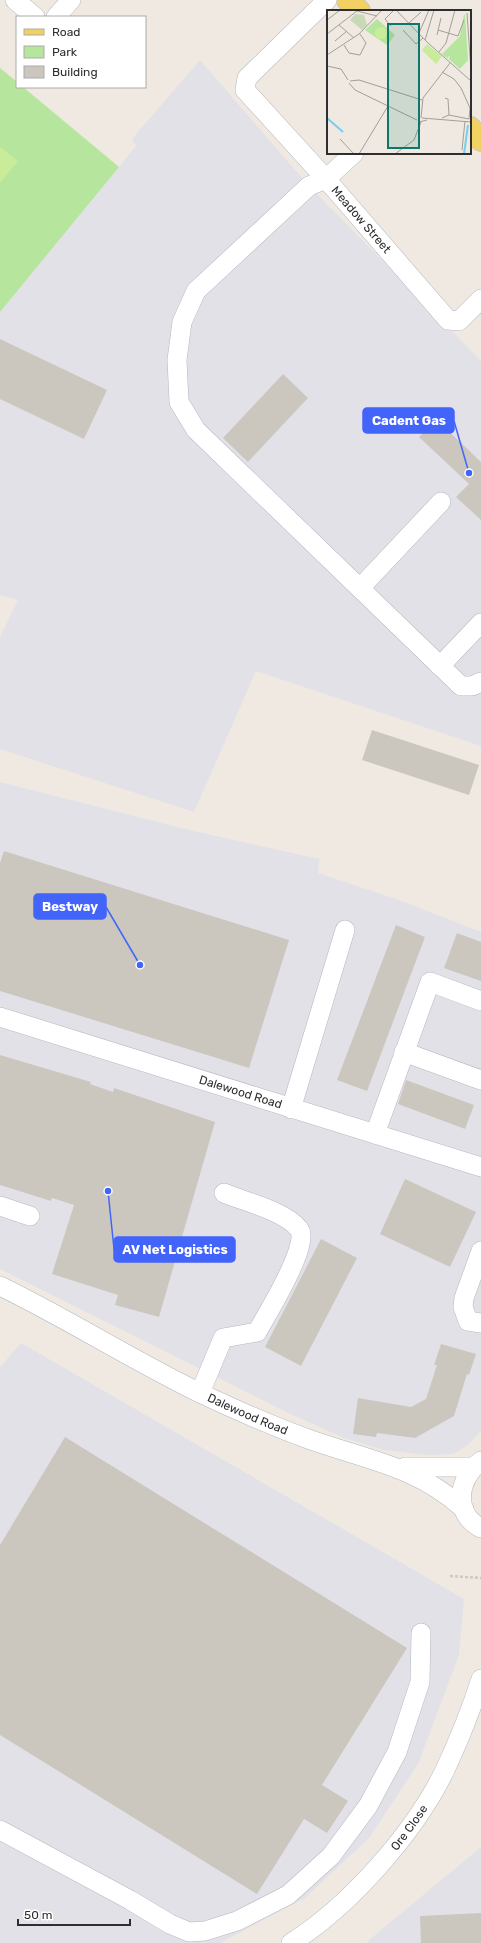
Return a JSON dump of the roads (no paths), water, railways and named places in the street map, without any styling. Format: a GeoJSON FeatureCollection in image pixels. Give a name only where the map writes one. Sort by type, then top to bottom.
{"type":"FeatureCollection","features":[{"type":"Feature","properties":{"kind":"main road"},"geometry":{"type":"LineString","coordinates":[[348,0],[358,10]]}},
{"type":"Feature","properties":{"kind":"main road"},"geometry":{"type":"LineString","coordinates":[[471,129],[481,140]]}},
{"type":"Feature","properties":{"kind":"street"},"geometry":{"type":"LineString","coordinates":[[15,0],[34,16]]}},
{"type":"Feature","properties":{"kind":"street"},"geometry":{"type":"LineString","coordinates":[[57,16],[71,0]]}},
{"type":"Feature","properties":{"kind":"street","name":"Meadow Street"},"geometry":{"type":"LineString","coordinates":[[327,0],[247,78],[245,90],[326,179],[448,320],[459,321],[481,299]]}},
{"type":"Feature","properties":{"kind":"street"},"geometry":{"type":"LineString","coordinates":[[353,154],[326,179],[309,186],[196,291],[182,322],[177,360],[179,402],[196,430],[440,666],[462,686],[478,686]]}},
{"type":"Feature","properties":{"kind":"street"},"geometry":{"type":"LineString","coordinates":[[360,588],[441,502]]}},
{"type":"Feature","properties":{"kind":"street"},"geometry":{"type":"LineString","coordinates":[[440,666],[481,623]]}},
{"type":"Feature","properties":{"kind":"street"},"geometry":{"type":"LineString","coordinates":[[291,1109],[345,930]]}},
{"type":"Feature","properties":{"kind":"street"},"geometry":{"type":"LineString","coordinates":[[375,1134],[430,982],[481,1001]]}},
{"type":"Feature","properties":{"kind":"street","name":"Dalewood Road"},"geometry":{"type":"LineString","coordinates":[[0,1017],[481,1167]]}},
{"type":"Feature","properties":{"kind":"street"},"geometry":{"type":"LineString","coordinates":[[404,1052],[481,1080]]}},
{"type":"Feature","properties":{"kind":"street"},"geometry":{"type":"LineString","coordinates":[[200,1393],[223,1338],[257,1332],[288,1274],[297,1255],[301,1240],[300,1230],[293,1222],[278,1214],[224,1193]]}},
{"type":"Feature","properties":{"kind":"street"},"geometry":{"type":"LineString","coordinates":[[0,1206],[30,1216]]}},
{"type":"Feature","properties":{"kind":"street"},"geometry":{"type":"LineString","coordinates":[[481,1251],[464,1298],[463,1307],[468,1321],[481,1323]]}},
{"type":"Feature","properties":{"kind":"street","name":"Dalewood Road"},"geometry":{"type":"LineString","coordinates":[[3,1293],[200,1393],[311,1440],[397,1467],[423,1479],[447,1493],[472,1518]]}},
{"type":"Feature","properties":{"kind":"street"},"geometry":{"type":"LineString","coordinates":[[477,1464],[466,1476],[462,1488],[461,1499],[481,1538]]}},
{"type":"Feature","properties":{"kind":"street","name":"Dalewood Road"},"geometry":{"type":"LineString","coordinates":[[397,1467],[477,1464]]}},
{"type":"Feature","properties":{"kind":"street"},"geometry":{"type":"LineString","coordinates":[[0,1830],[130,1900],[170,1924],[189,1932],[205,1931],[237,1921],[288,1895],[331,1856],[368,1806],[397,1752],[420,1682],[421,1633]]}},
{"type":"Feature","properties":{"kind":"street","name":"Ore Close"},"geometry":{"type":"LineString","coordinates":[[291,1943],[340,1905],[373,1872],[416,1818],[444,1771],[468,1719],[481,1679]]}},
{"type":"Feature","properties":{"kind":"place","name":"Cadent Gas"},"geometry":{"type":"Point","coordinates":[469,473]}},
{"type":"Feature","properties":{"kind":"place","name":"Bestway"},"geometry":{"type":"Point","coordinates":[140,965]}},
{"type":"Feature","properties":{"kind":"place","name":"AV Net Logistics"},"geometry":{"type":"Point","coordinates":[108,1191]}}]}
